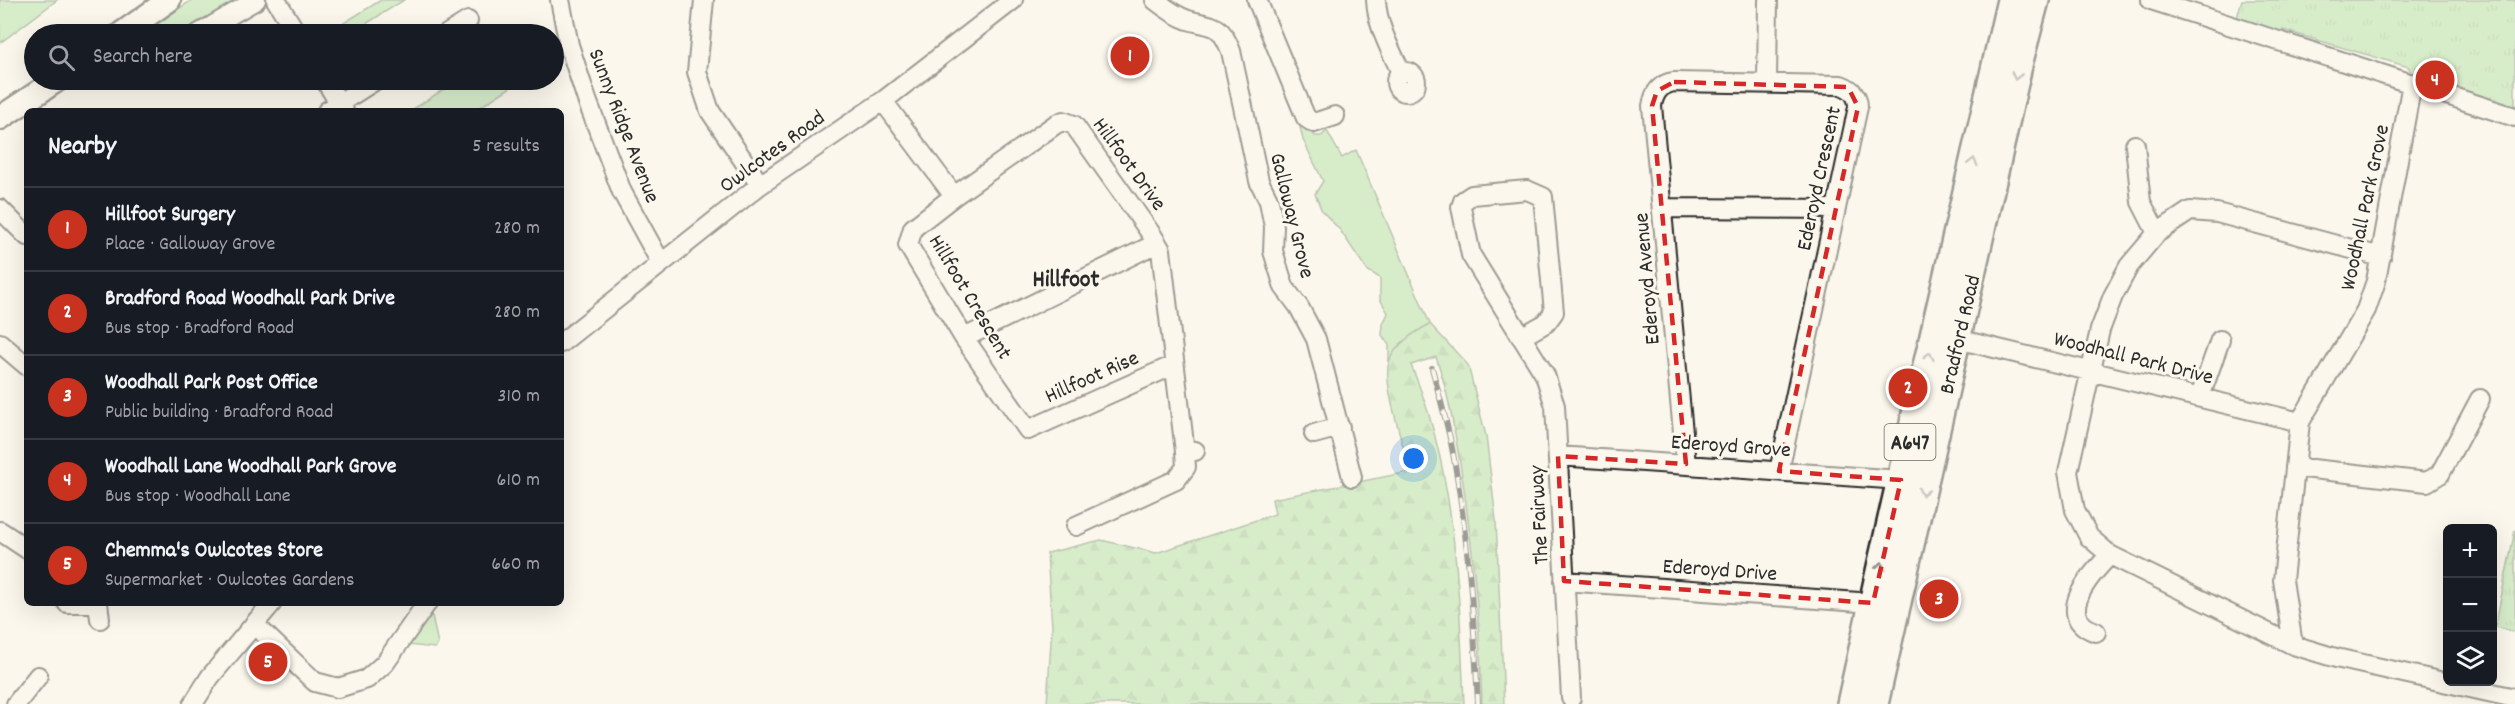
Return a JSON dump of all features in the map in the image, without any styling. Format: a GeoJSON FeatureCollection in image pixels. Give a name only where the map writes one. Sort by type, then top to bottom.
{"type":"FeatureCollection","features":[{"type":"Feature","properties":{"kind":"highway","name":"Bradford Road"},"geometry":{"type":"LineString","coordinates":[[1874,704],[2032,0]]}},
{"type":"Feature","properties":{"kind":"highway","name":"Bradford Road"},"geometry":{"type":"LineString","coordinates":[[1851,704],[1901,480],[2032,0]]}},
{"type":"Feature","properties":{"kind":"main road"},"geometry":{"type":"LineString","coordinates":[[135,24],[170,0]]}},
{"type":"Feature","properties":{"kind":"main road"},"geometry":{"type":"LineString","coordinates":[[0,118],[42,90]]}},
{"type":"Feature","properties":{"kind":"street"},"geometry":{"type":"LineString","coordinates":[[215,24],[256,0]]}},
{"type":"Feature","properties":{"kind":"street"},"geometry":{"type":"LineString","coordinates":[[276,0],[291,24]]}},
{"type":"Feature","properties":{"kind":"street","name":"Sunny Ridge Avenue"},"geometry":{"type":"LineString","coordinates":[[560,0],[573,56],[622,192],[661,263]]}},
{"type":"Feature","properties":{"kind":"street"},"geometry":{"type":"LineString","coordinates":[[704,0],[697,72],[710,111],[760,185]]}},
{"type":"Feature","properties":{"kind":"street","name":"Owlcotes Road"},"geometry":{"type":"LineString","coordinates":[[564,341],[760,185],[883,101],[1012,0]]}},
{"type":"Feature","properties":{"kind":"street","name":"Galloway Grove"},"geometry":{"type":"LineString","coordinates":[[1155,0],[1186,20],[1212,25],[1224,32],[1232,51],[1259,180],[1269,201],[1274,227],[1273,252],[1284,287],[1299,307],[1316,339],[1352,477]]}},
{"type":"Feature","properties":{"kind":"street"},"geometry":{"type":"LineString","coordinates":[[1257,0],[1306,118],[1314,123],[1335,116]]}},
{"type":"Feature","properties":{"kind":"street"},"geometry":{"type":"LineString","coordinates":[[1376,0],[1377,12],[1389,47],[1401,72]]}},
{"type":"Feature","properties":{"kind":"street"},"geometry":{"type":"LineString","coordinates":[[1767,83],[1768,0]]}},
{"type":"Feature","properties":{"kind":"street"},"geometry":{"type":"LineString","coordinates":[[2151,0],[2515,117]]}},
{"type":"Feature","properties":{"kind":"street"},"geometry":{"type":"LineString","coordinates":[[463,24],[468,21]]}},
{"type":"Feature","properties":{"kind":"street","name":"Ederoyd Crescent"},"geometry":{"type":"LineString","coordinates":[[1657,91],[1667,83],[1674,82],[1767,83],[1841,85],[1848,87],[1857,96],[1858,107],[1779,471]]}},
{"type":"Feature","properties":{"kind":"street","name":"Woodhall Park Grove"},"geometry":{"type":"LineString","coordinates":[[2293,645],[2283,580],[2300,422],[2366,310],[2376,281],[2412,83]]}},
{"type":"Feature","properties":{"kind":"street"},"geometry":{"type":"LineString","coordinates":[[329,90],[337,108],[362,90]]}},
{"type":"Feature","properties":{"kind":"street","name":"Ederoyd Avenue"},"geometry":{"type":"LineString","coordinates":[[1657,91],[1652,106],[1686,464]]}},
{"type":"Feature","properties":{"kind":"street"},"geometry":{"type":"LineString","coordinates":[[883,101],[954,196]]}},
{"type":"Feature","properties":{"kind":"street","name":"Hillfoot Drive"},"geometry":{"type":"LineString","coordinates":[[954,196],[1056,124],[1063,121],[1069,122],[1078,129],[1157,243],[1163,260],[1174,365],[1190,452],[1186,467],[1176,480],[1076,526]]}},
{"type":"Feature","properties":{"kind":"street"},"geometry":{"type":"LineString","coordinates":[[2135,145],[2141,202],[2157,233]]}},
{"type":"Feature","properties":{"kind":"street","name":"The Fairway"},"geometry":{"type":"LineString","coordinates":[[1521,337],[1546,323],[1554,312],[1543,197],[1527,190],[1472,195],[1463,201],[1461,207],[1471,255],[1521,337],[1545,375],[1555,406],[1571,698]]}},
{"type":"Feature","properties":{"kind":"street","name":"Hillfoot Crescent"},"geometry":{"type":"LineString","coordinates":[[954,196],[913,228],[908,245],[964,338],[1028,430]]}},
{"type":"Feature","properties":{"kind":"street"},"geometry":{"type":"LineString","coordinates":[[1663,208],[1836,209]]}},
{"type":"Feature","properties":{"kind":"street"},"geometry":{"type":"LineString","coordinates":[[0,209],[24,233]]}},
{"type":"Feature","properties":{"kind":"street"},"geometry":{"type":"LineString","coordinates":[[2381,257],[2217,213],[2190,211],[2157,233],[2129,266],[2113,296],[2100,330],[2068,472],[2075,510],[2089,537],[2110,555],[2142,573],[2293,645],[2336,658],[2515,698]]}},
{"type":"Feature","properties":{"kind":"street"},"geometry":{"type":"LineString","coordinates":[[964,338],[1157,243]]}},
{"type":"Feature","properties":{"kind":"street","name":"Woodhall Park Drive"},"geometry":{"type":"LineString","coordinates":[[1957,339],[2090,369],[2300,422]]}},
{"type":"Feature","properties":{"kind":"street"},"geometry":{"type":"LineString","coordinates":[[2200,397],[2220,340]]}},
{"type":"Feature","properties":{"kind":"street"},"geometry":{"type":"LineString","coordinates":[[0,343],[24,363]]}},
{"type":"Feature","properties":{"kind":"street","name":"Hillfoot Rise"},"geometry":{"type":"LineString","coordinates":[[1028,430],[1174,365]]}},
{"type":"Feature","properties":{"kind":"street"},"geometry":{"type":"LineString","coordinates":[[2295,467],[2427,483],[2440,474],[2480,399]]}},
{"type":"Feature","properties":{"kind":"street"},"geometry":{"type":"LineString","coordinates":[[1314,434],[1340,427]]}},
{"type":"Feature","properties":{"kind":"street","name":"Ederoyd Grove"},"geometry":{"type":"LineString","coordinates":[[1558,456],[1901,480]]}},
{"type":"Feature","properties":{"kind":"street"},"geometry":{"type":"LineString","coordinates":[[0,531],[24,547]]}},
{"type":"Feature","properties":{"kind":"street"},"geometry":{"type":"LineString","coordinates":[[2096,632],[2081,624],[2077,617],[2077,603],[2083,585],[2110,555]]}},
{"type":"Feature","properties":{"kind":"street","name":"Ederoyd Drive"},"geometry":{"type":"LineString","coordinates":[[1564,581],[1873,603]]}},
{"type":"Feature","properties":{"kind":"street"},"geometry":{"type":"LineString","coordinates":[[193,704],[210,677],[269,606]]}},
{"type":"Feature","properties":{"kind":"street"},"geometry":{"type":"LineString","coordinates":[[254,624],[315,682],[338,688],[367,679],[385,663],[425,606]]}},
{"type":"Feature","properties":{"kind":"street"},"geometry":{"type":"LineString","coordinates":[[16,704],[38,676]]}},
{"type":"Feature","properties":{"kind":"highlighted area"},"geometry":{"type":"Polygon","coordinates":[[[1674,82],[1848,87],[1858,107],[1779,471],[1901,480],[1873,603],[1564,581],[1558,456],[1686,464],[1652,106],[1657,91],[1674,82]]]}},
{"type":"Feature","properties":{"kind":"green space"},"geometry":{"type":"Polygon","coordinates":[[[0,0],[57,0],[24,24],[0,43],[0,0]]]}},
{"type":"Feature","properties":{"kind":"green space"},"geometry":{"type":"Polygon","coordinates":[[[192,0],[245,0],[206,24],[155,24],[192,0]]]}},
{"type":"Feature","properties":{"kind":"green space"},"geometry":{"type":"Polygon","coordinates":[[[381,0],[404,0],[366,24],[342,24],[381,0]]]}},
{"type":"Feature","properties":{"kind":"green space"},"geometry":{"type":"Polygon","coordinates":[[[2242,0],[2515,0],[2515,117],[2412,83],[2409,67],[2283,30],[2284,42],[2234,28],[2242,0]]]}},
{"type":"Feature","properties":{"kind":"green space"},"geometry":{"type":"Polygon","coordinates":[[[443,90],[506,90],[479,108],[415,108],[443,90]]]}},
{"type":"Feature","properties":{"kind":"green space"},"geometry":{"type":"Polygon","coordinates":[[[1296,110],[1307,132],[1311,131],[1315,136],[1321,136],[1327,131],[1342,158],[1356,150],[1430,324],[1400,344],[1389,361],[1389,345],[1382,335],[1383,324],[1388,313],[1380,299],[1380,278],[1367,270],[1340,230],[1322,211],[1315,194],[1323,181],[1303,140],[1296,110]]]}},
{"type":"Feature","properties":{"kind":"green space"},"geometry":{"type":"Polygon","coordinates":[[[1430,324],[1468,365],[1486,436],[1496,520],[1504,704],[1482,704],[1478,614],[1469,523],[1453,423],[1436,357],[1411,365],[1438,447],[1446,489],[1457,575],[1464,704],[1047,704],[1052,626],[1047,553],[1101,540],[1156,553],[1275,514],[1272,499],[1409,472],[1391,400],[1389,362],[1401,344],[1430,324]]]}},
{"type":"Feature","properties":{"kind":"green space"},"geometry":{"type":"Polygon","coordinates":[[[2515,530],[2515,632],[2497,628],[2497,617],[2515,530]]]}},
{"type":"Feature","properties":{"kind":"green space"},"geometry":{"type":"Polygon","coordinates":[[[431,611],[438,644],[435,648],[408,645],[431,611]]]}},
{"type":"Feature","properties":{"kind":"railway"},"geometry":{"type":"LineString","coordinates":[[1432,368],[1458,480],[1472,608],[1478,704]]}},
{"type":"Feature","properties":{"kind":"place","name":"Hillfoot Surgery"},"geometry":{"type":"Point","coordinates":[1130,56]}},
{"type":"Feature","properties":{"kind":"place","name":"Woodhall Lane Woodhall Park Grove"},"geometry":{"type":"Point","coordinates":[2435,80]}},
{"type":"Feature","properties":{"kind":"place","name":"Bradford Road Woodhall Park Drive"},"geometry":{"type":"Point","coordinates":[1908,388]}},
{"type":"Feature","properties":{"kind":"place","name":"Woodhall Park Post Office"},"geometry":{"type":"Point","coordinates":[1939,599]}},
{"type":"Feature","properties":{"kind":"place","name":"Chemma's Owlcotes Store"},"geometry":{"type":"Point","coordinates":[268,662]}},
{"type":"Feature","properties":{"kind":"district","name":"Hillfoot"},"geometry":{"type":"Point","coordinates":[1066,278]}}]}
